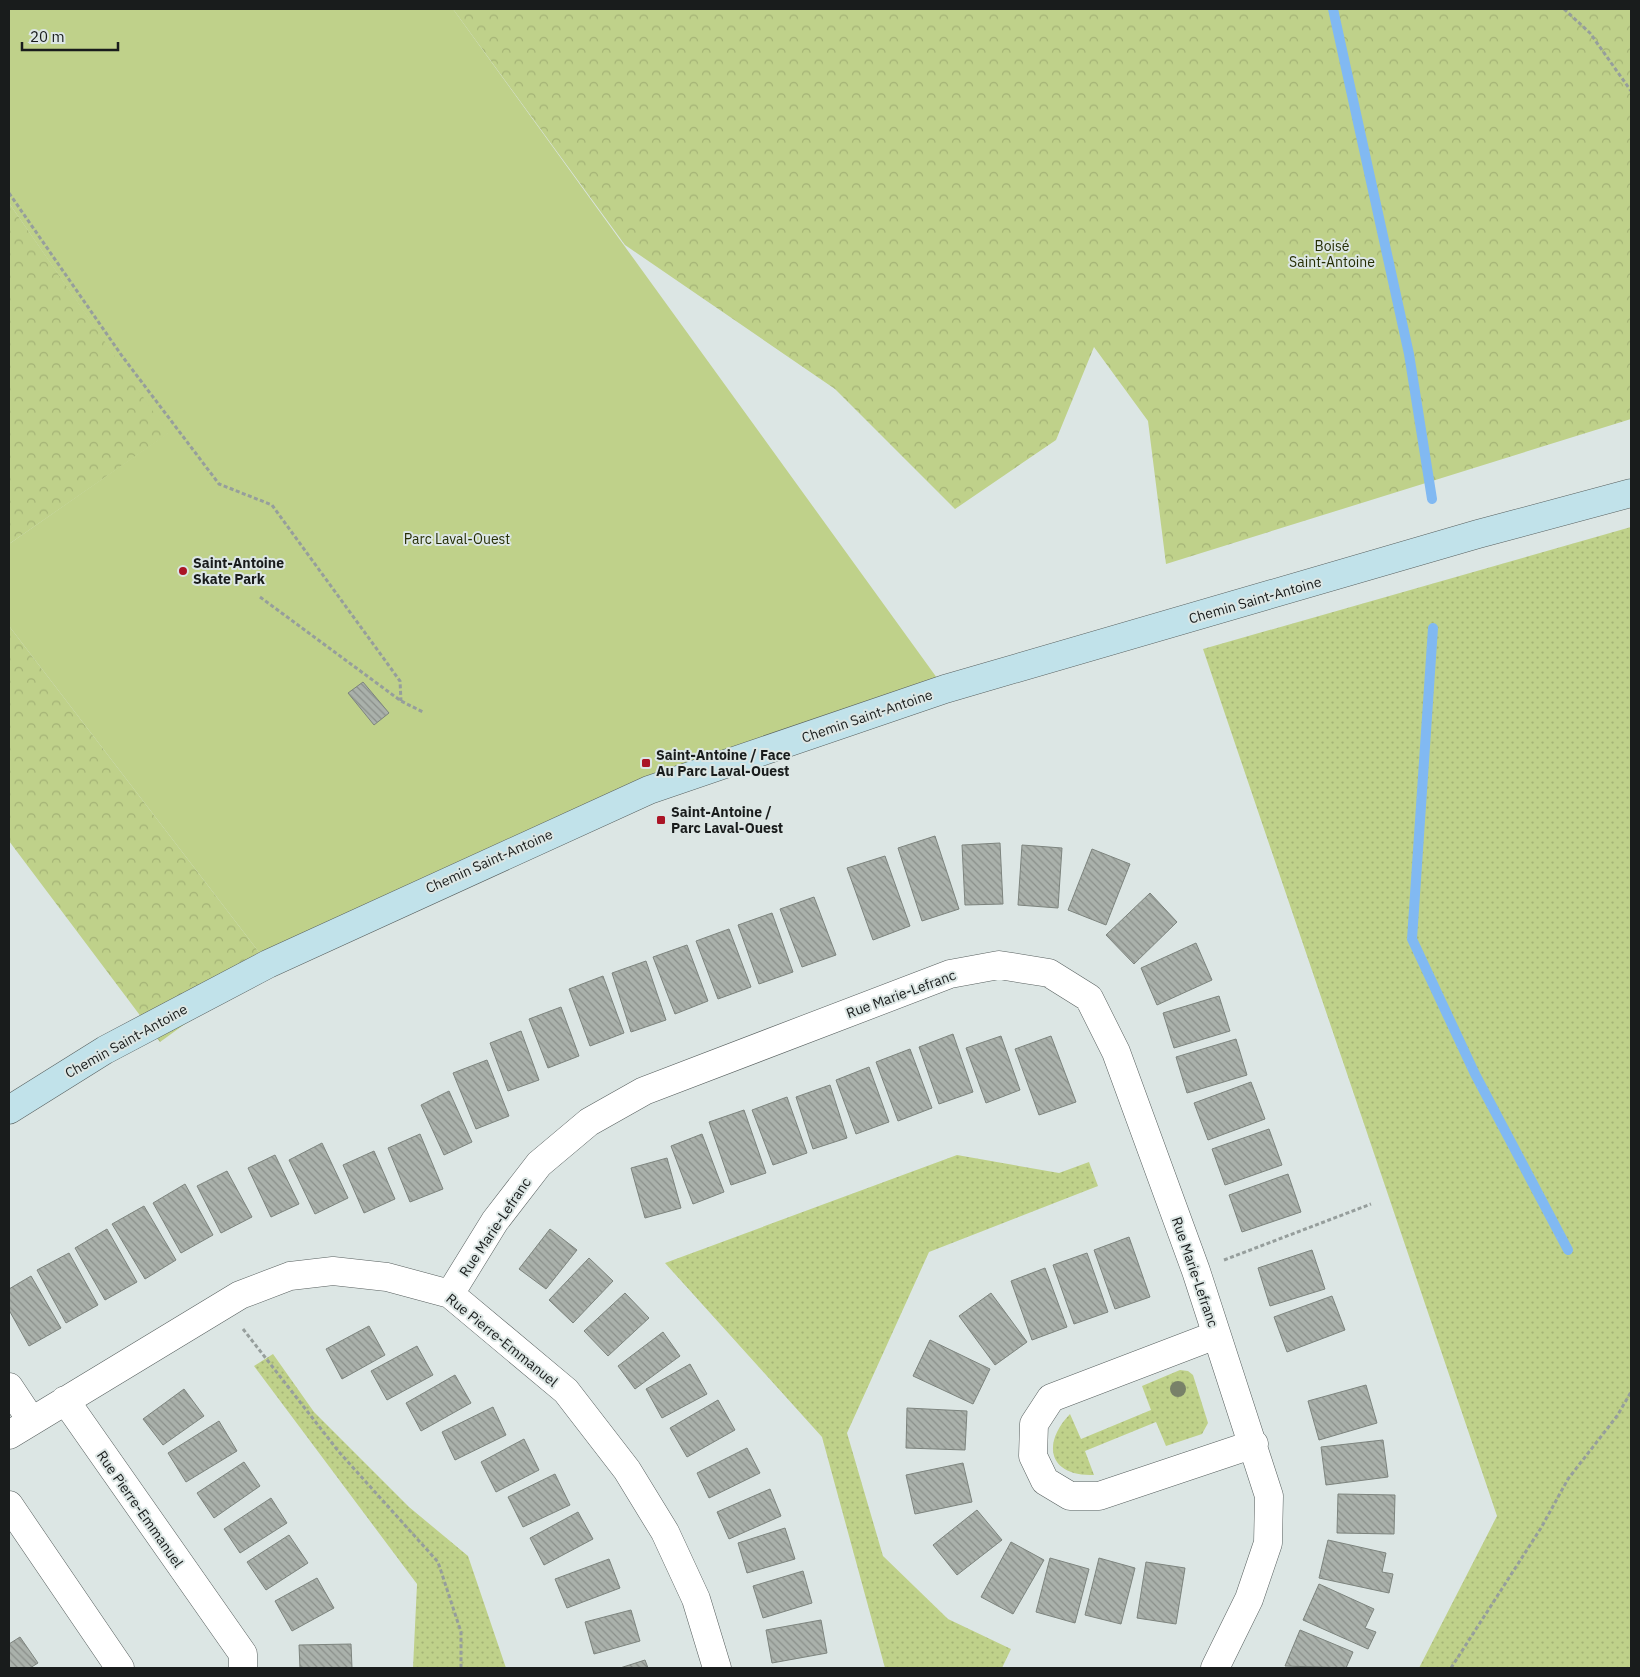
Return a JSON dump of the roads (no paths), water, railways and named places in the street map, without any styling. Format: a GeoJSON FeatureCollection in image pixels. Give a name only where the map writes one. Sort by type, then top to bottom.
{"type":"FeatureCollection","features":[{"type":"Feature","properties":{"kind":"street","name":"Chemin Saint-Antoine"},"geometry":{"type":"LineString","coordinates":[[9,1110],[105,1050],[268,964],[649,790],[945,689],[1478,534],[1631,493]]}},
{"type":"Feature","properties":{"kind":"street","name":"Rue Marie-Lefranc"},"geometry":{"type":"LineString","coordinates":[[450,1294],[495,1221],[539,1164],[589,1122],[644,1091],[950,974],[999,965],[1049,973],[1089,998],[1116,1052],[1196,1271],[1254,1444],[1269,1496],[1268,1542],[1249,1599],[1215,1668]]}},
{"type":"Feature","properties":{"kind":"street","name":"Rue Pierre-Emmanuel"},"geometry":{"type":"LineString","coordinates":[[20,1428],[240,1295],[290,1276],[333,1271],[387,1277],[450,1294],[566,1391],[627,1470],[665,1532],[696,1599],[717,1668]]}},
{"type":"Feature","properties":{"kind":"street","name":"Rue Marie-Lefranc"},"geometry":{"type":"LineString","coordinates":[[1216,1335],[1051,1398],[1034,1424],[1033,1456],[1044,1481],[1070,1496],[1099,1496],[1254,1444]]}},
{"type":"Feature","properties":{"kind":"street"},"geometry":{"type":"LineString","coordinates":[[9,1387],[20,1428]]}},
{"type":"Feature","properties":{"kind":"street","name":"Rue Pierre-Emmanuel"},"geometry":{"type":"LineString","coordinates":[[65,1400],[242,1654],[243,1668]]}},
{"type":"Feature","properties":{"kind":"street"},"geometry":{"type":"LineString","coordinates":[[9,1505],[120,1668]]}},
{"type":"Feature","properties":{"kind":"waterway"},"geometry":{"type":"LineString","coordinates":[[1333,9],[1409,354],[1432,499]]}},
{"type":"Feature","properties":{"kind":"waterway"},"geometry":{"type":"LineString","coordinates":[[1433,628],[1412,939],[1475,1074],[1568,1250]]}},
{"type":"Feature","properties":{"kind":"place","name":"Saint-Antoine Skate Park"},"geometry":{"type":"Point","coordinates":[183,571]}},
{"type":"Feature","properties":{"kind":"place","name":"Saint-Antoine / Face Au Parc Laval-Ouest"},"geometry":{"type":"Point","coordinates":[646,763]}},
{"type":"Feature","properties":{"kind":"place","name":"Saint-Antoine / Parc Laval-Ouest"},"geometry":{"type":"Point","coordinates":[661,820]}},
{"type":"Feature","properties":{"kind":"park label","name":"Boisé Saint-Antoine"},"geometry":{"type":"Point","coordinates":[1332,254]}},
{"type":"Feature","properties":{"kind":"park label","name":"Parc Laval-Ouest"},"geometry":{"type":"Point","coordinates":[457,539]}}]}
